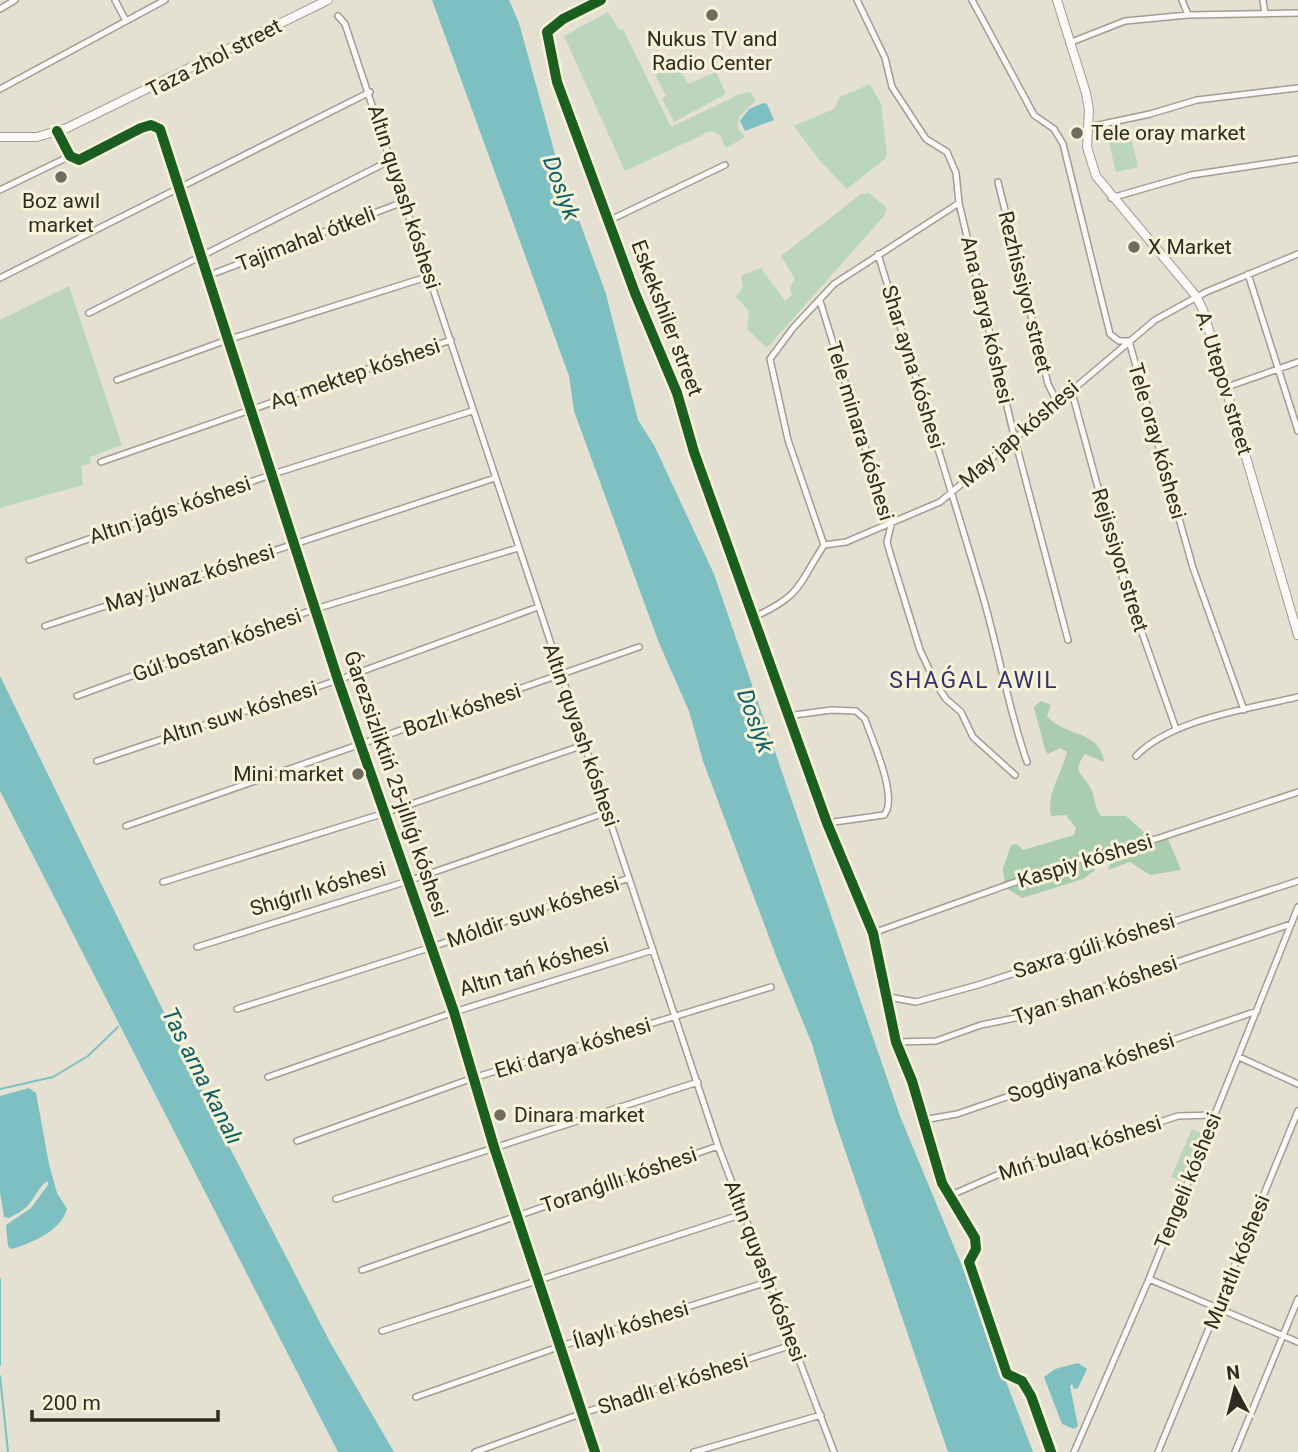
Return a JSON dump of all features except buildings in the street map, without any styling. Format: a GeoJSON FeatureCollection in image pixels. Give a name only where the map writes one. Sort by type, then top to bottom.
{"type":"FeatureCollection","features":[{"type":"Feature","properties":{"kind":"street"},"geometry":{"type":"LineString","coordinates":[[0,9],[15,0]]}},
{"type":"Feature","properties":{"kind":"street"},"geometry":{"type":"LineString","coordinates":[[115,0],[126,21]]}},
{"type":"Feature","properties":{"kind":"street"},"geometry":{"type":"LineString","coordinates":[[0,89],[165,0]]}},
{"type":"Feature","properties":{"kind":"street","name":"Taza zhol street"},"geometry":{"type":"LineString","coordinates":[[0,137],[37,137],[57,131],[138,96],[328,0]]}},
{"type":"Feature","properties":{"kind":"street","name":"Eskekshiler street"},"geometry":{"type":"LineString","coordinates":[[601,0],[563,19],[547,32],[557,82],[608,221],[677,393],[694,452],[827,823],[873,933],[889,997],[896,1042],[942,1184],[975,1238],[976,1249],[968,1262],[1007,1374],[1022,1381],[1031,1396],[1051,1452]]}},
{"type":"Feature","properties":{"kind":"street","name":"Ana darya kóshesi"},"geometry":{"type":"LineString","coordinates":[[857,0],[885,58],[892,87],[926,139],[947,152],[956,173],[959,204],[1015,440],[1068,640]]}},
{"type":"Feature","properties":{"kind":"street","name":"Tele oray kóshesi"},"geometry":{"type":"LineString","coordinates":[[972,0],[1034,115],[1054,129],[1063,144],[1110,334],[1119,341],[1129,341],[1194,568],[1244,710]]}},
{"type":"Feature","properties":{"kind":"street","name":"A. Utepov street"},"geometry":{"type":"LineString","coordinates":[[1057,0],[1086,93],[1090,161],[1111,198],[1196,296],[1227,387],[1298,635]]}},
{"type":"Feature","properties":{"kind":"street"},"geometry":{"type":"LineString","coordinates":[[1182,0],[1188,15]]}},
{"type":"Feature","properties":{"kind":"street"},"geometry":{"type":"LineString","coordinates":[[1263,0],[1265,14]]}},
{"type":"Feature","properties":{"kind":"street"},"geometry":{"type":"LineString","coordinates":[[1069,43],[1125,21],[1188,15],[1298,13]]}},
{"type":"Feature","properties":{"kind":"street","name":"Altın quyash kóshesi"},"geometry":{"type":"LineString","coordinates":[[338,16],[345,24],[370,92],[389,161],[406,201],[452,340],[472,411],[718,1146],[834,1452]]}},
{"type":"Feature","properties":{"kind":"street"},"geometry":{"type":"LineString","coordinates":[[1089,127],[1150,114],[1197,100],[1298,88]]}},
{"type":"Feature","properties":{"kind":"street"},"geometry":{"type":"LineString","coordinates":[[0,278],[370,92]]}},
{"type":"Feature","properties":{"kind":"street","name":"Ǵarezsizliktiń 25-jıllıǵı kóshesi"},"geometry":{"type":"LineString","coordinates":[[70,156],[79,160],[141,128],[151,125],[160,129],[338,680],[363,744],[454,1012],[494,1147],[595,1452]]}},
{"type":"Feature","properties":{"kind":"street"},"geometry":{"type":"LineString","coordinates":[[0,190],[70,156],[57,131]]}},
{"type":"Feature","properties":{"kind":"street"},"geometry":{"type":"LineString","coordinates":[[1111,198],[1191,175],[1298,159]]}},
{"type":"Feature","properties":{"kind":"street"},"geometry":{"type":"LineString","coordinates":[[89,313],[389,161]]}},
{"type":"Feature","properties":{"kind":"street"},"geometry":{"type":"LineString","coordinates":[[608,221],[724,165]]}},
{"type":"Feature","properties":{"kind":"street","name":"Rezhissiyor street"},"geometry":{"type":"LineString","coordinates":[[998,182],[1048,384],[1056,400]]}},
{"type":"Feature","properties":{"kind":"street","name":"Tajimahal ótkeli"},"geometry":{"type":"LineString","coordinates":[[207,276],[406,201]]}},
{"type":"Feature","properties":{"kind":"street"},"geometry":{"type":"LineString","coordinates":[[752,618],[783,604],[797,592],[824,545],[788,440],[770,359],[793,328],[834,284],[959,204]]}},
{"type":"Feature","properties":{"kind":"street","name":"Shar ayna kóshesi"},"geometry":{"type":"LineString","coordinates":[[878,254],[1008,690],[1009,712],[1027,762]]}},
{"type":"Feature","properties":{"kind":"street","name":"May jap kóshesi"},"geometry":{"type":"LineString","coordinates":[[824,545],[846,542],[940,502],[1015,440],[1056,400],[1155,320],[1196,296],[1298,254]]}},
{"type":"Feature","properties":{"kind":"street"},"geometry":{"type":"LineString","coordinates":[[1248,274],[1298,431]]}},
{"type":"Feature","properties":{"kind":"street"},"geometry":{"type":"LineString","coordinates":[[117,380],[227,340],[430,276]]}},
{"type":"Feature","properties":{"kind":"street","name":"Tele minara kóshesi"},"geometry":{"type":"LineString","coordinates":[[820,301],[880,495],[892,521],[887,542],[920,650],[936,684],[946,699],[961,712],[974,737],[1015,775]]}},
{"type":"Feature","properties":{"kind":"street","name":"Aq mektep kóshesi"},"geometry":{"type":"LineString","coordinates":[[101,462],[452,340]]}},
{"type":"Feature","properties":{"kind":"street"},"geometry":{"type":"LineString","coordinates":[[1227,387],[1298,362]]}},
{"type":"Feature","properties":{"kind":"street","name":"Rejissiyor street"},"geometry":{"type":"LineString","coordinates":[[1071,389],[1123,579],[1176,729]]}},
{"type":"Feature","properties":{"kind":"street","name":"Altın jaǵıs kóshesi"},"geometry":{"type":"LineString","coordinates":[[29,560],[273,474],[472,411]]}},
{"type":"Feature","properties":{"kind":"street","name":"May juwaz kóshesi"},"geometry":{"type":"LineString","coordinates":[[45,626],[495,478]]}},
{"type":"Feature","properties":{"kind":"street","name":"Gúl bostan kóshesi"},"geometry":{"type":"LineString","coordinates":[[77,696],[315,609],[519,548]]}},
{"type":"Feature","properties":{"kind":"street","name":"Altın suw kóshesi"},"geometry":{"type":"LineString","coordinates":[[97,761],[338,680],[538,607]]}},
{"type":"Feature","properties":{"kind":"street","name":"Bozlı kóshesi"},"geometry":{"type":"LineString","coordinates":[[126,826],[561,677],[639,647]]}},
{"type":"Feature","properties":{"kind":"street"},"geometry":{"type":"LineString","coordinates":[[1136,756],[1151,741],[1176,729],[1298,697]]}},
{"type":"Feature","properties":{"kind":"street"},"geometry":{"type":"LineString","coordinates":[[788,716],[844,710],[856,711],[865,719],[890,794],[888,810],[884,815],[827,823]]}},
{"type":"Feature","properties":{"kind":"street"},"geometry":{"type":"LineString","coordinates":[[163,882],[385,813],[584,746]]}},
{"type":"Feature","properties":{"kind":"street","name":"Kaspiy kóshesi"},"geometry":{"type":"LineString","coordinates":[[873,933],[1077,860],[1156,839],[1298,792]]}},
{"type":"Feature","properties":{"kind":"street","name":"Shıǵırlı kóshesi"},"geometry":{"type":"LineString","coordinates":[[197,947],[408,881],[608,812]]}},
{"type":"Feature","properties":{"kind":"street","name":"Móldir suw kóshesi"},"geometry":{"type":"LineString","coordinates":[[237,1009],[432,947],[629,878]]}},
{"type":"Feature","properties":{"kind":"street","name":"Saxra gúli kóshesi"},"geometry":{"type":"LineString","coordinates":[[889,997],[916,1002],[978,985],[1298,881]]}},
{"type":"Feature","properties":{"kind":"street","name":"Tengeli kóshesi"},"geometry":{"type":"LineString","coordinates":[[1074,1452],[1149,1279],[1298,907]]}},
{"type":"Feature","properties":{"kind":"street","name":"Tyan shan kóshesi"},"geometry":{"type":"LineString","coordinates":[[896,1042],[936,1041],[981,1025],[1025,1016],[1074,996],[1291,924]]}},
{"type":"Feature","properties":{"kind":"street","name":"Altın tań kóshesi"},"geometry":{"type":"LineString","coordinates":[[268,1076],[454,1012],[653,950]]}},
{"type":"Feature","properties":{"kind":"street","name":"Eki darya kóshesi"},"geometry":{"type":"LineString","coordinates":[[298,1141],[473,1077],[676,1018],[771,987]]}},
{"type":"Feature","properties":{"kind":"street","name":"Sogdiyana kóshesi"},"geometry":{"type":"LineString","coordinates":[[923,1120],[957,1114],[1257,1011]]}},
{"type":"Feature","properties":{"kind":"street"},"geometry":{"type":"LineString","coordinates":[[1239,1057],[1298,1084]]}},
{"type":"Feature","properties":{"kind":"street"},"geometry":{"type":"LineString","coordinates":[[336,1199],[698,1082]]}},
{"type":"Feature","properties":{"kind":"street","name":"Muratlı kóshesi"},"geometry":{"type":"LineString","coordinates":[[1158,1452],[1298,1111]]}},
{"type":"Feature","properties":{"kind":"street","name":"Mıń bulaq kóshesi"},"geometry":{"type":"LineString","coordinates":[[949,1196],[997,1175],[1178,1116],[1214,1115]]}},
{"type":"Feature","properties":{"kind":"street","name":"Toranǵıllı kóshesi"},"geometry":{"type":"LineString","coordinates":[[362,1270],[718,1146]]}},
{"type":"Feature","properties":{"kind":"street"},"geometry":{"type":"LineString","coordinates":[[382,1331],[743,1214]]}},
{"type":"Feature","properties":{"kind":"street"},"geometry":{"type":"LineString","coordinates":[[1149,1279],[1298,1342]]}},
{"type":"Feature","properties":{"kind":"street","name":"Ílaylı kóshesi"},"geometry":{"type":"LineString","coordinates":[[416,1397],[561,1346],[768,1282]]}},
{"type":"Feature","properties":{"kind":"street"},"geometry":{"type":"LineString","coordinates":[[1235,1452],[1298,1299]]}},
{"type":"Feature","properties":{"kind":"street","name":"Shadlı el kóshesi"},"geometry":{"type":"LineString","coordinates":[[475,1452],[583,1413],[792,1345]]}},
{"type":"Feature","properties":{"kind":"street"},"geometry":{"type":"LineString","coordinates":[[694,1452],[821,1415]]}},
{"type":"Feature","properties":{"kind":"green space"},"geometry":{"type":"Polygon","coordinates":[[[608,12],[620,30],[623,29],[671,127],[740,94],[750,92],[756,100],[739,117],[738,129],[745,137],[726,148],[720,135],[711,131],[625,171],[564,36],[608,12]]]}},
{"type":"Feature","properties":{"kind":"green space"},"geometry":{"type":"Polygon","coordinates":[[[677,64],[688,84],[716,72],[726,94],[674,122],[662,99],[666,96],[655,75],[677,64]]]}},
{"type":"Feature","properties":{"kind":"green space"},"geometry":{"type":"Polygon","coordinates":[[[870,84],[881,104],[887,153],[885,159],[847,189],[820,161],[794,126],[834,109],[840,97],[870,84]]]}},
{"type":"Feature","properties":{"kind":"green space"},"geometry":{"type":"Polygon","coordinates":[[[1129,129],[1138,167],[1116,172],[1107,135],[1129,129]]]}},
{"type":"Feature","properties":{"kind":"green space"},"geometry":{"type":"Polygon","coordinates":[[[869,193],[887,208],[884,216],[767,348],[747,329],[749,311],[736,297],[743,287],[741,276],[761,268],[785,301],[792,295],[790,287],[795,279],[781,256],[861,194],[869,193]]]}},
{"type":"Feature","properties":{"kind":"green space"},"geometry":{"type":"Polygon","coordinates":[[[69,286],[122,445],[90,457],[91,463],[81,466],[83,485],[0,508],[0,320],[69,286]]]}},
{"type":"Feature","properties":{"kind":"green space"},"geometry":{"type":"Polygon","coordinates":[[[1041,701],[1051,705],[1047,716],[1054,723],[1089,739],[1101,751],[1104,762],[1085,754],[1079,769],[1091,789],[1101,816],[1126,816],[1147,835],[1167,836],[1181,870],[1150,875],[1130,862],[1108,870],[1113,856],[1102,851],[1095,860],[1095,870],[1083,879],[1022,898],[1005,887],[1003,868],[1011,845],[1017,844],[1023,850],[1074,835],[1076,828],[1066,815],[1051,816],[1053,792],[1067,752],[1060,748],[1048,754],[1045,750],[1034,707],[1041,701]]]}},
{"type":"Feature","properties":{"kind":"green space"},"geometry":{"type":"Polygon","coordinates":[[[1192,1129],[1202,1133],[1181,1181],[1171,1177],[1192,1129]]]}},
{"type":"Feature","properties":{"kind":"water","name":"Doslyk"},"geometry":{"type":"Polygon","coordinates":[[[432,0],[509,0],[519,23],[555,154],[606,294],[638,420],[655,447],[714,574],[900,1116],[962,1266],[1033,1452],[948,1452],[834,1118],[812,1044],[778,961],[703,761],[689,711],[659,643],[574,411],[569,376],[432,0]]]}},
{"type":"Feature","properties":{"kind":"water"},"geometry":{"type":"Polygon","coordinates":[[[767,104],[774,120],[745,131],[740,121],[749,109],[767,104]]]}},
{"type":"Feature","properties":{"kind":"water"},"geometry":{"type":"Polygon","coordinates":[[[0,676],[231,1150],[330,1342],[394,1452],[338,1452],[0,791],[0,676]]]}},
{"type":"Feature","properties":{"kind":"water"},"geometry":{"type":"Polygon","coordinates":[[[29,1088],[36,1093],[49,1164],[57,1193],[67,1209],[52,1230],[12,1249],[8,1247],[6,1225],[31,1208],[48,1185],[48,1181],[22,1210],[9,1218],[4,1217],[0,1192],[0,1096],[29,1088]]]}},
{"type":"Feature","properties":{"kind":"water"},"geometry":{"type":"Polygon","coordinates":[[[1078,1363],[1087,1369],[1078,1388],[1074,1389],[1072,1384],[1070,1386],[1078,1426],[1074,1429],[1062,1424],[1044,1377],[1055,1369],[1078,1363]]]}},
{"type":"Feature","properties":{"kind":"waterway"},"geometry":{"type":"LineString","coordinates":[[0,1089],[53,1077],[88,1056],[118,1027]]}},
{"type":"Feature","properties":{"kind":"waterway"},"geometry":{"type":"LineString","coordinates":[[0,1279],[0,1365]]}},
{"type":"Feature","properties":{"kind":"waterway"},"geometry":{"type":"LineString","coordinates":[[0,1376],[8,1452]]}},
{"type":"Feature","properties":{"kind":"cycle path"},"geometry":{"type":"LineString","coordinates":[[601,0],[563,19],[547,32],[557,82],[635,293],[677,393],[694,452],[827,823],[873,933],[896,1042],[912,1081],[942,1183],[975,1238],[976,1249],[969,1262],[1007,1374],[1022,1381],[1031,1396],[1051,1452]]}},
{"type":"Feature","properties":{"kind":"cycle path"},"geometry":{"type":"LineString","coordinates":[[57,131],[70,156],[79,160],[141,128],[151,125],[160,129],[338,680],[454,1012],[494,1147],[595,1452]]}},
{"type":"Feature","properties":{"kind":"place","name":"Nukus TV and Radio Center"},"geometry":{"type":"Point","coordinates":[712,15]}},
{"type":"Feature","properties":{"kind":"place","name":"Tele oray market"},"geometry":{"type":"Point","coordinates":[1077,133]}},
{"type":"Feature","properties":{"kind":"place","name":"Boz awıl market"},"geometry":{"type":"Point","coordinates":[61,177]}},
{"type":"Feature","properties":{"kind":"place","name":"X Market"},"geometry":{"type":"Point","coordinates":[1134,247]}},
{"type":"Feature","properties":{"kind":"place","name":"Mini market"},"geometry":{"type":"Point","coordinates":[358,774]}},
{"type":"Feature","properties":{"kind":"place","name":"Dinara market"},"geometry":{"type":"Point","coordinates":[500,1115]}},
{"type":"Feature","properties":{"kind":"district","name":"SHAǴAL AWIL"},"geometry":{"type":"Point","coordinates":[974,680]}},
{"type":"Feature","properties":{"kind":"water label","name":"Tas arna kanalı"},"geometry":{"type":"Point","coordinates":[202,1076]}}]}
